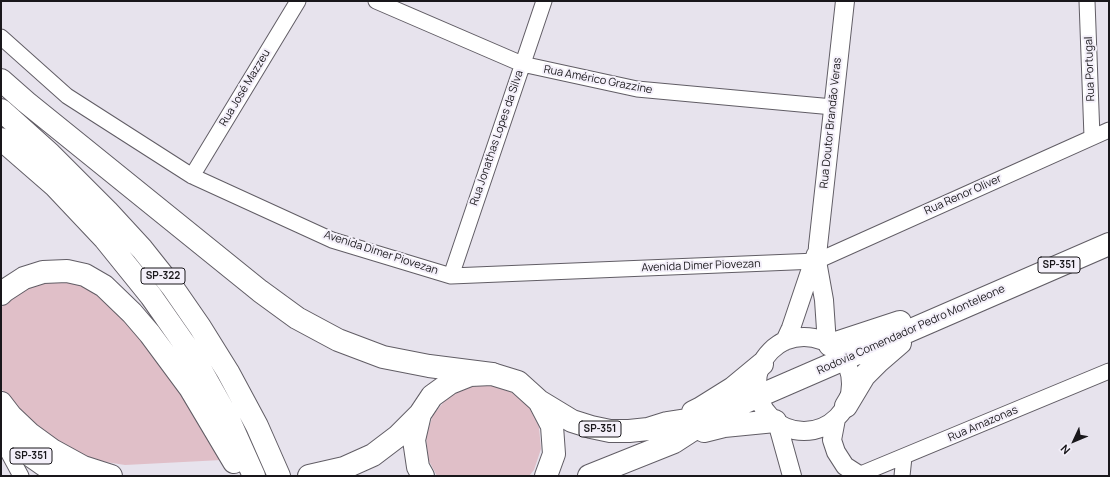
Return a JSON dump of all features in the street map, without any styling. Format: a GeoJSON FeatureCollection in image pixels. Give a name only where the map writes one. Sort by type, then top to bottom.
{"type":"FeatureCollection","features":[{"type":"Feature","properties":{"kind":"main road"},"geometry":{"type":"LineString","coordinates":[[1,80],[26,102],[260,291],[297,318],[338,340],[383,357],[428,366],[492,374]]}},
{"type":"Feature","properties":{"kind":"main road","name":"SP-322"},"geometry":{"type":"LineString","coordinates":[[1,110],[50,154],[107,211],[142,249],[173,288],[200,327],[228,372],[257,426],[279,476]]}},
{"type":"Feature","properties":{"kind":"main road","name":"SP-322"},"geometry":{"type":"LineString","coordinates":[[1,139],[55,186],[105,239],[152,296],[196,362],[229,420],[254,476]]}},
{"type":"Feature","properties":{"kind":"main road","name":"Rodovia Comendador Pedro Monteleone"},"geometry":{"type":"LineString","coordinates":[[589,476],[671,433],[759,396],[834,349],[927,324],[1109,244]]}},
{"type":"Feature","properties":{"kind":"main road"},"geometry":{"type":"LineString","coordinates":[[1,294],[24,278],[43,272],[67,271],[85,275],[104,286],[132,313],[150,334],[190,388],[231,455],[242,476]]}},
{"type":"Feature","properties":{"kind":"main road"},"geometry":{"type":"LineString","coordinates":[[834,349],[1009,287]]}},
{"type":"Feature","properties":{"kind":"main road"},"geometry":{"type":"LineString","coordinates":[[841,413],[864,376],[904,339],[927,324]]}},
{"type":"Feature","properties":{"kind":"main road"},"geometry":{"type":"LineString","coordinates":[[671,433],[701,408],[733,388],[762,364]]}},
{"type":"Feature","properties":{"kind":"main road","name":"Rodovia Comendador Pedro Monteleone"},"geometry":{"type":"LineString","coordinates":[[492,374],[518,382],[539,401],[572,421],[603,430],[629,431],[648,429],[671,433]]}},
{"type":"Feature","properties":{"kind":"main road","name":"SP-351"},"geometry":{"type":"LineString","coordinates":[[313,476],[344,468],[373,455],[398,436],[420,414],[432,396],[450,382],[470,375],[492,374]]}},
{"type":"Feature","properties":{"kind":"main road","name":"SP-351"},"geometry":{"type":"LineString","coordinates":[[539,401],[552,426],[554,454],[546,476]]}},
{"type":"Feature","properties":{"kind":"main road"},"geometry":{"type":"LineString","coordinates":[[1,403],[11,416],[30,434],[52,450],[83,467],[111,476]]}},
{"type":"Feature","properties":{"kind":"main road","name":"SP-351"},"geometry":{"type":"LineString","coordinates":[[420,414],[414,440],[418,468],[423,476]]}},
{"type":"Feature","properties":{"kind":"main road"},"geometry":{"type":"LineString","coordinates":[[671,433],[699,432],[724,426],[776,422]]}},
{"type":"Feature","properties":{"kind":"main road","name":"SP-351"},"geometry":{"type":"LineString","coordinates":[[1,430],[21,449],[57,474],[64,476]]}},
{"type":"Feature","properties":{"kind":"main road","name":"SP-351"},"geometry":{"type":"LineString","coordinates":[[309,476],[318,476]]}},
{"type":"Feature","properties":{"kind":"street","name":"Rua José Mazzeu"},"geometry":{"type":"LineString","coordinates":[[192,176],[298,1]]}},
{"type":"Feature","properties":{"kind":"street","name":"Rua Américo Grazzine"},"geometry":{"type":"LineString","coordinates":[[376,1],[522,64],[637,89],[833,107]]}},
{"type":"Feature","properties":{"kind":"street","name":"Rua Jonathas Lopes da Silva"},"geometry":{"type":"LineString","coordinates":[[451,276],[544,1]]}},
{"type":"Feature","properties":{"kind":"street","name":"Rua Doutor Brandão Veras"},"geometry":{"type":"LineString","coordinates":[[785,341],[816,256],[845,1]]}},
{"type":"Feature","properties":{"kind":"street","name":"Rua Portugal"},"geometry":{"type":"LineString","coordinates":[[1087,1],[1092,137]]}},
{"type":"Feature","properties":{"kind":"street","name":"Avenida Dimer Piovezan"},"geometry":{"type":"LineString","coordinates":[[1,37],[67,96],[192,176],[332,240],[451,276],[816,256]]}},
{"type":"Feature","properties":{"kind":"street","name":"Rua Renor Oliver"},"geometry":{"type":"LineString","coordinates":[[816,256],[1109,130]]}},
{"type":"Feature","properties":{"kind":"street"},"geometry":{"type":"LineString","coordinates":[[816,256],[834,349],[850,375],[851,391],[841,413],[832,440],[836,452],[845,466],[858,475]]}},
{"type":"Feature","properties":{"kind":"street"},"geometry":{"type":"LineString","coordinates":[[834,349],[816,338],[800,337],[785,341],[772,350],[762,364],[758,374],[757,385],[759,396],[766,411],[776,422],[791,429],[807,431],[823,428],[841,413]]}},
{"type":"Feature","properties":{"kind":"street","name":"Rua Amazonas"},"geometry":{"type":"LineString","coordinates":[[858,475],[1109,371]]}},
{"type":"Feature","properties":{"kind":"street"},"geometry":{"type":"LineString","coordinates":[[776,422],[792,476]]}},
{"type":"Feature","properties":{"kind":"street"},"geometry":{"type":"LineString","coordinates":[[1,439],[21,476]]}},
{"type":"Feature","properties":{"kind":"street"},"geometry":{"type":"LineString","coordinates":[[902,476],[904,457]]}},
{"type":"Feature","properties":{"kind":"shaded area"},"geometry":{"type":"Polygon","coordinates":[[[66,280],[82,284],[98,294],[143,340],[182,393],[222,460],[125,465],[87,459],[57,442],[18,410],[1,388],[1,308],[10,298],[28,286],[45,281],[66,280]]]}},
{"type":"Feature","properties":{"kind":"shaded area"},"geometry":{"type":"Polygon","coordinates":[[[490,385],[511,392],[529,407],[539,427],[541,449],[534,470],[529,476],[437,476],[428,459],[426,436],[433,415],[447,398],[467,387],[490,385]]]}}]}
